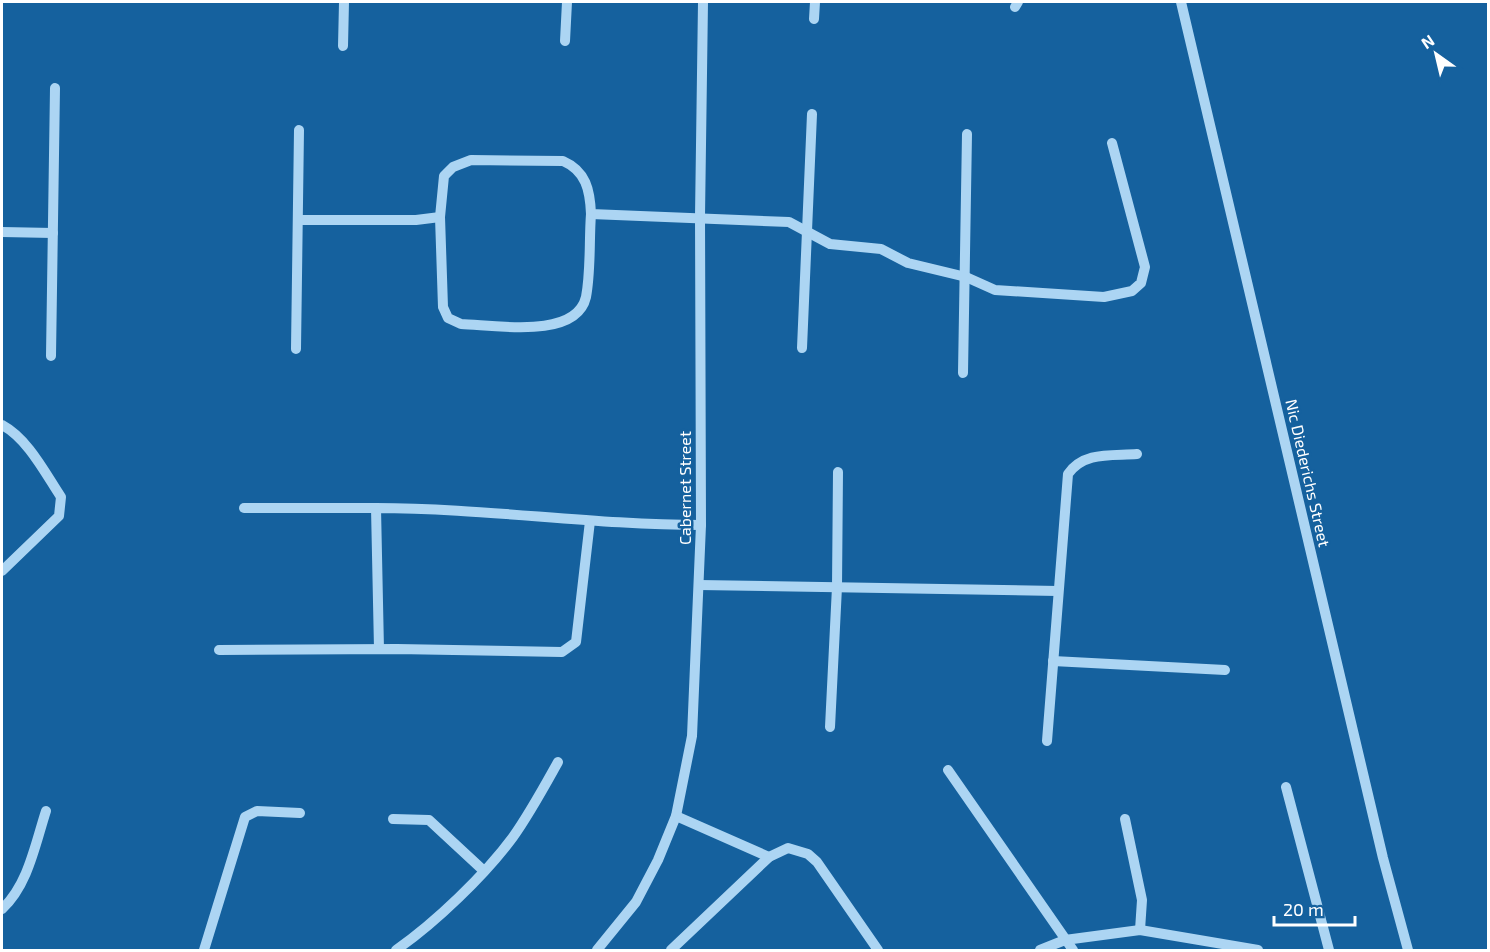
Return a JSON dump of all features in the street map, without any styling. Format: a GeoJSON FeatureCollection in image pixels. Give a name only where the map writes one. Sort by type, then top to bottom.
{"type":"FeatureCollection","features":[{"type":"Feature","properties":{"kind":"street"},"geometry":{"type":"LineString","coordinates":[[343,46],[344,2]]}},
{"type":"Feature","properties":{"kind":"street"},"geometry":{"type":"LineString","coordinates":[[565,41],[567,2]]}},
{"type":"Feature","properties":{"kind":"street","name":"Cabernet Street"},"geometry":{"type":"LineString","coordinates":[[597,951],[636,902],[658,860],[676,816],[692,736],[701,525],[700,216],[703,2]]}},
{"type":"Feature","properties":{"kind":"street"},"geometry":{"type":"LineString","coordinates":[[814,19],[815,2]]}},
{"type":"Feature","properties":{"kind":"street","name":"Nic Diederichs Street"},"geometry":{"type":"LineString","coordinates":[[1181,2],[1378,834],[1408,951]]}},
{"type":"Feature","properties":{"kind":"street"},"geometry":{"type":"LineString","coordinates":[[51,356],[56,88]]}},
{"type":"Feature","properties":{"kind":"street"},"geometry":{"type":"LineString","coordinates":[[802,348],[812,114]]}},
{"type":"Feature","properties":{"kind":"street"},"geometry":{"type":"LineString","coordinates":[[296,349],[299,130]]}},
{"type":"Feature","properties":{"kind":"street"},"geometry":{"type":"LineString","coordinates":[[963,373],[967,134]]}},
{"type":"Feature","properties":{"kind":"street"},"geometry":{"type":"LineString","coordinates":[[591,214],[700,216],[789,222],[831,244],[881,249],[908,263],[966,277],[995,290],[1104,297],[1132,291],[1141,283],[1145,267],[1112,143]]}},
{"type":"Feature","properties":{"kind":"street"},"geometry":{"type":"LineString","coordinates":[[471,160],[563,160],[572,164],[585,181],[590,194],[591,214],[586,298],[574,317],[552,326],[461,324],[448,318],[443,307],[441,217],[444,176],[459,163],[471,160]]}},
{"type":"Feature","properties":{"kind":"street"},"geometry":{"type":"LineString","coordinates":[[298,220],[416,220],[441,217]]}},
{"type":"Feature","properties":{"kind":"street"},"geometry":{"type":"LineString","coordinates":[[2,232],[53,233]]}},
{"type":"Feature","properties":{"kind":"street"},"geometry":{"type":"LineString","coordinates":[[2,425],[13,431],[28,451],[61,497],[62,506],[59,516],[2,571]]}},
{"type":"Feature","properties":{"kind":"street"},"geometry":{"type":"LineString","coordinates":[[1047,741],[1068,474],[1077,462],[1085,458],[1137,454]]}},
{"type":"Feature","properties":{"kind":"street"},"geometry":{"type":"LineString","coordinates":[[830,727],[837,586],[838,472]]}},
{"type":"Feature","properties":{"kind":"street"},"geometry":{"type":"LineString","coordinates":[[244,508],[376,508],[526,514],[590,521],[701,525]]}},
{"type":"Feature","properties":{"kind":"street"},"geometry":{"type":"LineString","coordinates":[[376,508],[379,650]]}},
{"type":"Feature","properties":{"kind":"street"},"geometry":{"type":"LineString","coordinates":[[219,650],[562,652],[570,649],[576,642],[590,521]]}},
{"type":"Feature","properties":{"kind":"street"},"geometry":{"type":"LineString","coordinates":[[699,585],[1058,591]]}},
{"type":"Feature","properties":{"kind":"street"},"geometry":{"type":"LineString","coordinates":[[1053,661],[1225,670]]}},
{"type":"Feature","properties":{"kind":"street"},"geometry":{"type":"LineString","coordinates":[[396,951],[426,928],[484,871],[516,832],[558,762]]}},
{"type":"Feature","properties":{"kind":"street"},"geometry":{"type":"LineString","coordinates":[[948,770],[1073,951]]}},
{"type":"Feature","properties":{"kind":"street"},"geometry":{"type":"LineString","coordinates":[[1286,787],[1329,951]]}},
{"type":"Feature","properties":{"kind":"street"},"geometry":{"type":"LineString","coordinates":[[204,951],[245,817],[257,810],[300,813]]}},
{"type":"Feature","properties":{"kind":"street"},"geometry":{"type":"LineString","coordinates":[[2,909],[15,897],[22,883],[46,811]]}},
{"type":"Feature","properties":{"kind":"street"},"geometry":{"type":"LineString","coordinates":[[676,816],[770,857]]}},
{"type":"Feature","properties":{"kind":"street"},"geometry":{"type":"LineString","coordinates":[[393,819],[429,820],[484,871]]}},
{"type":"Feature","properties":{"kind":"street"},"geometry":{"type":"LineString","coordinates":[[1125,819],[1142,900],[1140,930]]}},
{"type":"Feature","properties":{"kind":"street"},"geometry":{"type":"LineString","coordinates":[[677,949],[770,857],[788,848],[808,854],[817,862],[878,951]]}},
{"type":"Feature","properties":{"kind":"street"},"geometry":{"type":"LineString","coordinates":[[1040,951],[1065,940],[1140,930],[1258,951]]}}]}
